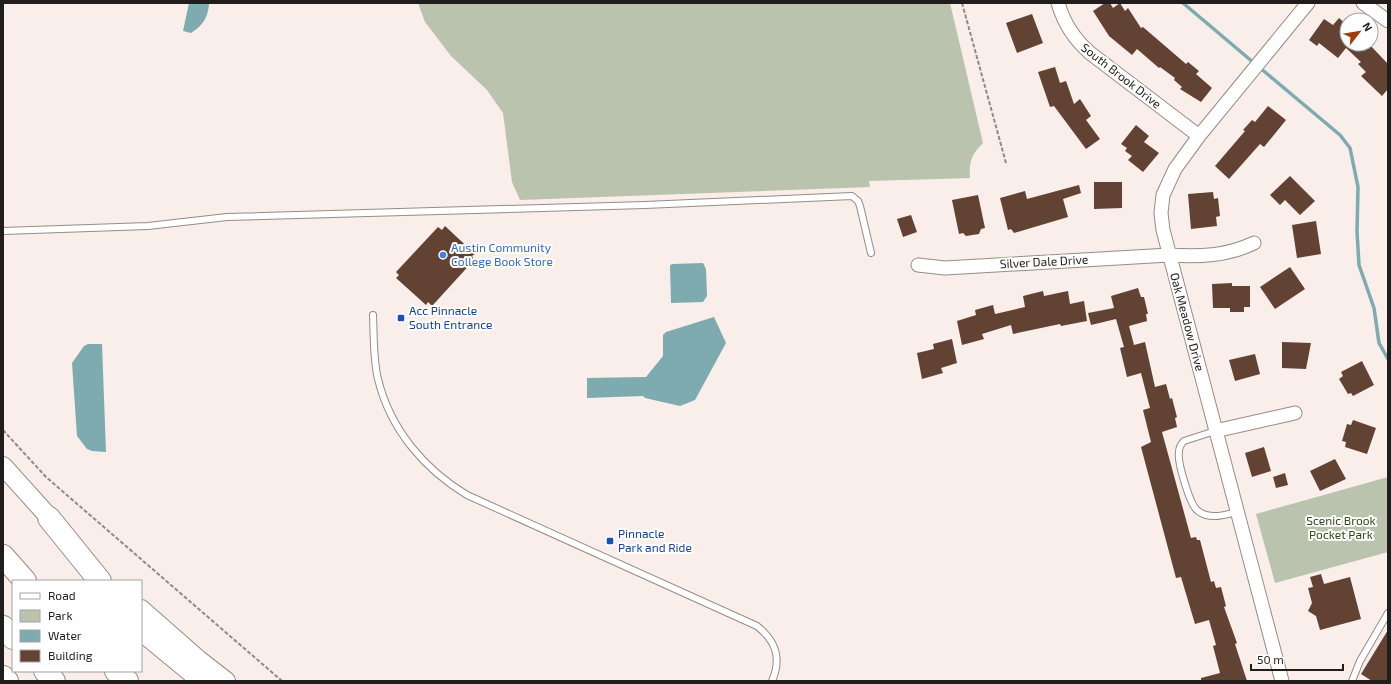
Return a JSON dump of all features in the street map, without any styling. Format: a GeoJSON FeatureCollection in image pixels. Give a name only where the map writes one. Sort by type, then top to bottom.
{"type":"FeatureCollection","features":[{"type":"Feature","properties":{"kind":"highway"},"geometry":{"type":"LineString","coordinates":[[49,518],[99,580]]}},
{"type":"Feature","properties":{"kind":"highway"},"geometry":{"type":"LineString","coordinates":[[3,556],[24,580]]}},
{"type":"Feature","properties":{"kind":"highway"},"geometry":{"type":"LineString","coordinates":[[3,628],[12,637]]}},
{"type":"Feature","properties":{"kind":"highway"},"geometry":{"type":"LineString","coordinates":[[142,630],[204,681]]}},
{"type":"Feature","properties":{"kind":"highway"},"geometry":{"type":"LineString","coordinates":[[46,672],[54,681]]}},
{"type":"Feature","properties":{"kind":"highway"},"geometry":{"type":"LineString","coordinates":[[117,672],[127,681]]}},
{"type":"Feature","properties":{"kind":"highway"},"geometry":{"type":"LineString","coordinates":[[3,677],[7,681]]}},
{"type":"Feature","properties":{"kind":"main road"},"geometry":{"type":"LineString","coordinates":[[3,466],[49,518],[111,580]]}},
{"type":"Feature","properties":{"kind":"main road"},"geometry":{"type":"LineString","coordinates":[[142,611],[226,681]]}},
{"type":"Feature","properties":{"kind":"street","name":"South Brook Drive"},"geometry":{"type":"LineString","coordinates":[[1058,3],[1069,29],[1077,41],[1090,53],[1199,136]]}},
{"type":"Feature","properties":{"kind":"street","name":"Oak Meadow Drive"},"geometry":{"type":"LineString","coordinates":[[1282,681],[1169,255],[1162,222],[1163,195],[1175,169],[1199,136],[1308,3]]}},
{"type":"Feature","properties":{"kind":"street"},"geometry":{"type":"LineString","coordinates":[[1363,3],[1388,21]]}},
{"type":"Feature","properties":{"kind":"street","name":"Silver Dale Drive"},"geometry":{"type":"LineString","coordinates":[[918,265],[945,268],[1169,255],[1192,256],[1228,253],[1254,244]]}},
{"type":"Feature","properties":{"kind":"street"},"geometry":{"type":"LineString","coordinates":[[1216,431],[1295,412]]}},
{"type":"Feature","properties":{"kind":"lane"},"geometry":{"type":"LineString","coordinates":[[3,231],[148,226],[227,217],[618,206],[852,196],[858,200],[860,206],[871,253]]}},
{"type":"Feature","properties":{"kind":"lane"},"geometry":{"type":"LineString","coordinates":[[373,315],[376,367],[384,400],[392,418],[408,442],[440,477],[467,495],[490,506],[757,626],[772,640],[777,654],[777,666],[772,681]]}},
{"type":"Feature","properties":{"kind":"lane"},"geometry":{"type":"LineString","coordinates":[[1216,431],[1184,441],[1178,452],[1179,459],[1192,503],[1197,510],[1210,516],[1237,512]]}},
{"type":"Feature","properties":{"kind":"lane"},"geometry":{"type":"LineString","coordinates":[[1352,681],[1360,661],[1388,613]]}},
{"type":"Feature","properties":{"kind":"path"},"geometry":{"type":"LineString","coordinates":[[962,3],[1006,163]]}},
{"type":"Feature","properties":{"kind":"path"},"geometry":{"type":"LineString","coordinates":[[3,430],[46,477],[282,681]]}},
{"type":"Feature","properties":{"kind":"green space"},"geometry":{"type":"Polygon","coordinates":[[[418,3],[950,3],[983,143],[973,155],[970,167],[970,178],[869,181],[870,187],[520,200],[512,182],[503,113],[487,90],[451,56],[425,22],[418,3]]]}},
{"type":"Feature","properties":{"kind":"green space","name":"Scenic Brook Pocket Park"},"geometry":{"type":"Polygon","coordinates":[[[1388,477],[1388,552],[1275,583],[1256,514],[1388,477]]]}},
{"type":"Feature","properties":{"kind":"water"},"geometry":{"type":"Polygon","coordinates":[[[189,3],[209,4],[204,21],[191,33],[183,31],[189,3]]]}},
{"type":"Feature","properties":{"kind":"water"},"geometry":{"type":"Polygon","coordinates":[[[703,263],[706,269],[707,296],[703,302],[671,303],[670,265],[703,263]]]}},
{"type":"Feature","properties":{"kind":"water"},"geometry":{"type":"Polygon","coordinates":[[[714,317],[726,343],[695,400],[680,406],[645,398],[643,396],[587,398],[587,378],[646,377],[663,356],[663,335],[666,332],[714,317]]]}},
{"type":"Feature","properties":{"kind":"water"},"geometry":{"type":"Polygon","coordinates":[[[88,344],[102,344],[106,452],[87,449],[77,436],[72,363],[84,346],[88,344]]]}},
{"type":"Feature","properties":{"kind":"building"},"geometry":{"type":"Polygon","coordinates":[[[1105,3],[1110,3],[1113,8],[1120,3],[1125,11],[1128,8],[1141,28],[1143,27],[1186,64],[1188,62],[1199,71],[1196,74],[1212,88],[1201,102],[1180,89],[1182,87],[1174,80],[1175,78],[1160,67],[1159,68],[1137,49],[1132,55],[1109,36],[1093,11],[1105,3]]]}},
{"type":"Feature","properties":{"kind":"building"},"geometry":{"type":"Polygon","coordinates":[[[1032,14],[1043,43],[1017,53],[1006,23],[1032,14]]]}},
{"type":"Feature","properties":{"kind":"building"},"geometry":{"type":"Polygon","coordinates":[[[1339,18],[1339,52],[1343,52],[1338,58],[1319,43],[1317,46],[1309,40],[1324,19],[1333,25],[1339,18]]]}},
{"type":"Feature","properties":{"kind":"building"},"geometry":{"type":"Polygon","coordinates":[[[1350,52],[1377,52],[1388,64],[1388,89],[1382,96],[1361,76],[1366,72],[1358,64],[1361,62],[1350,52]]]}},
{"type":"Feature","properties":{"kind":"building"},"geometry":{"type":"Polygon","coordinates":[[[1055,67],[1060,83],[1066,81],[1074,104],[1080,99],[1091,116],[1086,120],[1100,139],[1086,149],[1054,106],[1050,107],[1038,72],[1055,67]]]}},
{"type":"Feature","properties":{"kind":"building"},"geometry":{"type":"Polygon","coordinates":[[[1268,106],[1286,120],[1264,147],[1260,144],[1229,179],[1215,166],[1245,131],[1243,130],[1252,120],[1255,122],[1268,106]]]}},
{"type":"Feature","properties":{"kind":"building"},"geometry":{"type":"Polygon","coordinates":[[[1136,125],[1149,136],[1144,142],[1159,153],[1143,172],[1128,160],[1132,156],[1125,151],[1127,148],[1121,144],[1136,125]]]}},
{"type":"Feature","properties":{"kind":"building"},"geometry":{"type":"Polygon","coordinates":[[[1290,176],[1315,201],[1300,215],[1285,200],[1280,205],[1270,195],[1290,176]]]}},
{"type":"Feature","properties":{"kind":"building"},"geometry":{"type":"Polygon","coordinates":[[[1094,182],[1122,182],[1122,208],[1094,209],[1094,182]]]}},
{"type":"Feature","properties":{"kind":"building"},"geometry":{"type":"Polygon","coordinates":[[[1079,185],[1081,193],[1063,199],[1068,217],[1014,233],[1011,229],[1008,230],[1000,198],[1025,191],[1027,199],[1079,185]]]}},
{"type":"Feature","properties":{"kind":"building"},"geometry":{"type":"Polygon","coordinates":[[[1213,192],[1214,199],[1218,198],[1220,216],[1216,217],[1217,226],[1191,229],[1188,194],[1213,192]]]}},
{"type":"Feature","properties":{"kind":"building"},"geometry":{"type":"Polygon","coordinates":[[[978,195],[985,228],[981,229],[979,234],[966,236],[963,233],[959,234],[952,200],[978,195]]]}},
{"type":"Feature","properties":{"kind":"building"},"geometry":{"type":"Polygon","coordinates":[[[911,215],[917,232],[903,237],[897,219],[911,215]]]}},
{"type":"Feature","properties":{"kind":"building"},"geometry":{"type":"Polygon","coordinates":[[[1316,221],[1321,254],[1297,258],[1292,225],[1316,221]]]}},
{"type":"Feature","properties":{"kind":"building"},"geometry":{"type":"Polygon","coordinates":[[[445,226],[475,254],[472,256],[474,260],[432,306],[428,302],[426,305],[396,278],[399,275],[396,272],[438,227],[442,230],[445,226]]]}},
{"type":"Feature","properties":{"kind":"building"},"geometry":{"type":"Polygon","coordinates":[[[1290,267],[1305,289],[1275,309],[1260,287],[1290,267]]]}},
{"type":"Feature","properties":{"kind":"building"},"geometry":{"type":"Polygon","coordinates":[[[1232,283],[1232,286],[1250,286],[1250,307],[1244,307],[1244,312],[1230,312],[1230,308],[1213,308],[1212,284],[1232,283]]]}},
{"type":"Feature","properties":{"kind":"building"},"geometry":{"type":"Polygon","coordinates":[[[1138,288],[1141,297],[1144,297],[1148,314],[1146,314],[1147,321],[1129,326],[1134,345],[1145,342],[1155,387],[1166,384],[1170,399],[1172,398],[1177,417],[1175,418],[1177,427],[1162,432],[1191,538],[1196,537],[1197,540],[1200,540],[1211,582],[1214,581],[1216,588],[1221,587],[1226,606],[1224,607],[1237,643],[1235,644],[1247,681],[1201,681],[1201,678],[1220,673],[1213,646],[1216,645],[1209,620],[1195,624],[1181,577],[1176,578],[1141,447],[1151,442],[1143,410],[1150,408],[1141,373],[1127,377],[1120,348],[1124,347],[1116,319],[1091,325],[1088,313],[1114,308],[1111,296],[1138,288]]]}},
{"type":"Feature","properties":{"kind":"building"},"geometry":{"type":"Polygon","coordinates":[[[1043,291],[1044,296],[1068,291],[1070,304],[1084,301],[1087,321],[1061,326],[1060,324],[1013,334],[1011,325],[982,334],[984,339],[962,345],[957,321],[976,315],[975,310],[993,305],[995,314],[1025,307],[1023,296],[1043,291]]]}},
{"type":"Feature","properties":{"kind":"building"},"geometry":{"type":"Polygon","coordinates":[[[952,339],[957,363],[941,368],[943,373],[922,379],[917,353],[934,349],[933,344],[952,339]]]}},
{"type":"Feature","properties":{"kind":"building"},"geometry":{"type":"Polygon","coordinates":[[[1282,342],[1311,343],[1306,369],[1282,368],[1282,342]]]}},
{"type":"Feature","properties":{"kind":"building"},"geometry":{"type":"Polygon","coordinates":[[[1255,354],[1260,374],[1235,381],[1229,360],[1255,354]]]}},
{"type":"Feature","properties":{"kind":"building"},"geometry":{"type":"Polygon","coordinates":[[[1362,361],[1374,385],[1353,396],[1351,393],[1348,394],[1339,379],[1343,376],[1341,372],[1362,361]]]}},
{"type":"Feature","properties":{"kind":"building"},"geometry":{"type":"Polygon","coordinates":[[[1353,420],[1376,428],[1367,454],[1345,447],[1346,442],[1342,441],[1347,424],[1351,425],[1353,420]]]}},
{"type":"Feature","properties":{"kind":"building"},"geometry":{"type":"Polygon","coordinates":[[[1264,447],[1271,471],[1252,477],[1245,453],[1264,447]]]}},
{"type":"Feature","properties":{"kind":"building"},"geometry":{"type":"Polygon","coordinates":[[[1335,459],[1346,479],[1320,491],[1310,471],[1335,459]]]}},
{"type":"Feature","properties":{"kind":"building"},"geometry":{"type":"Polygon","coordinates":[[[1285,473],[1288,485],[1276,488],[1273,477],[1285,473]]]}},
{"type":"Feature","properties":{"kind":"building"},"geometry":{"type":"Polygon","coordinates":[[[1321,574],[1324,584],[1350,577],[1361,619],[1320,630],[1316,616],[1308,611],[1312,603],[1308,588],[1313,587],[1310,577],[1321,574]]]}},
{"type":"Feature","properties":{"kind":"building"},"geometry":{"type":"Polygon","coordinates":[[[1388,630],[1388,681],[1372,681],[1361,674],[1388,630]]]}},
{"type":"Feature","properties":{"kind":"waterway"},"geometry":{"type":"LineString","coordinates":[[1183,3],[1254,63]]}},
{"type":"Feature","properties":{"kind":"waterway"},"geometry":{"type":"LineString","coordinates":[[1259,67],[1340,135],[1350,148],[1358,187],[1357,232],[1359,265],[1374,308],[1379,343],[1388,359]]}},
{"type":"Feature","properties":{"kind":"place","name":"Austin Community College Book Store"},"geometry":{"type":"Point","coordinates":[443,255]}},
{"type":"Feature","properties":{"kind":"place","name":"Acc Pinnacle South Entrance"},"geometry":{"type":"Point","coordinates":[401,318]}},
{"type":"Feature","properties":{"kind":"place","name":"Pinnacle Park and Ride"},"geometry":{"type":"Point","coordinates":[610,541]}}]}
